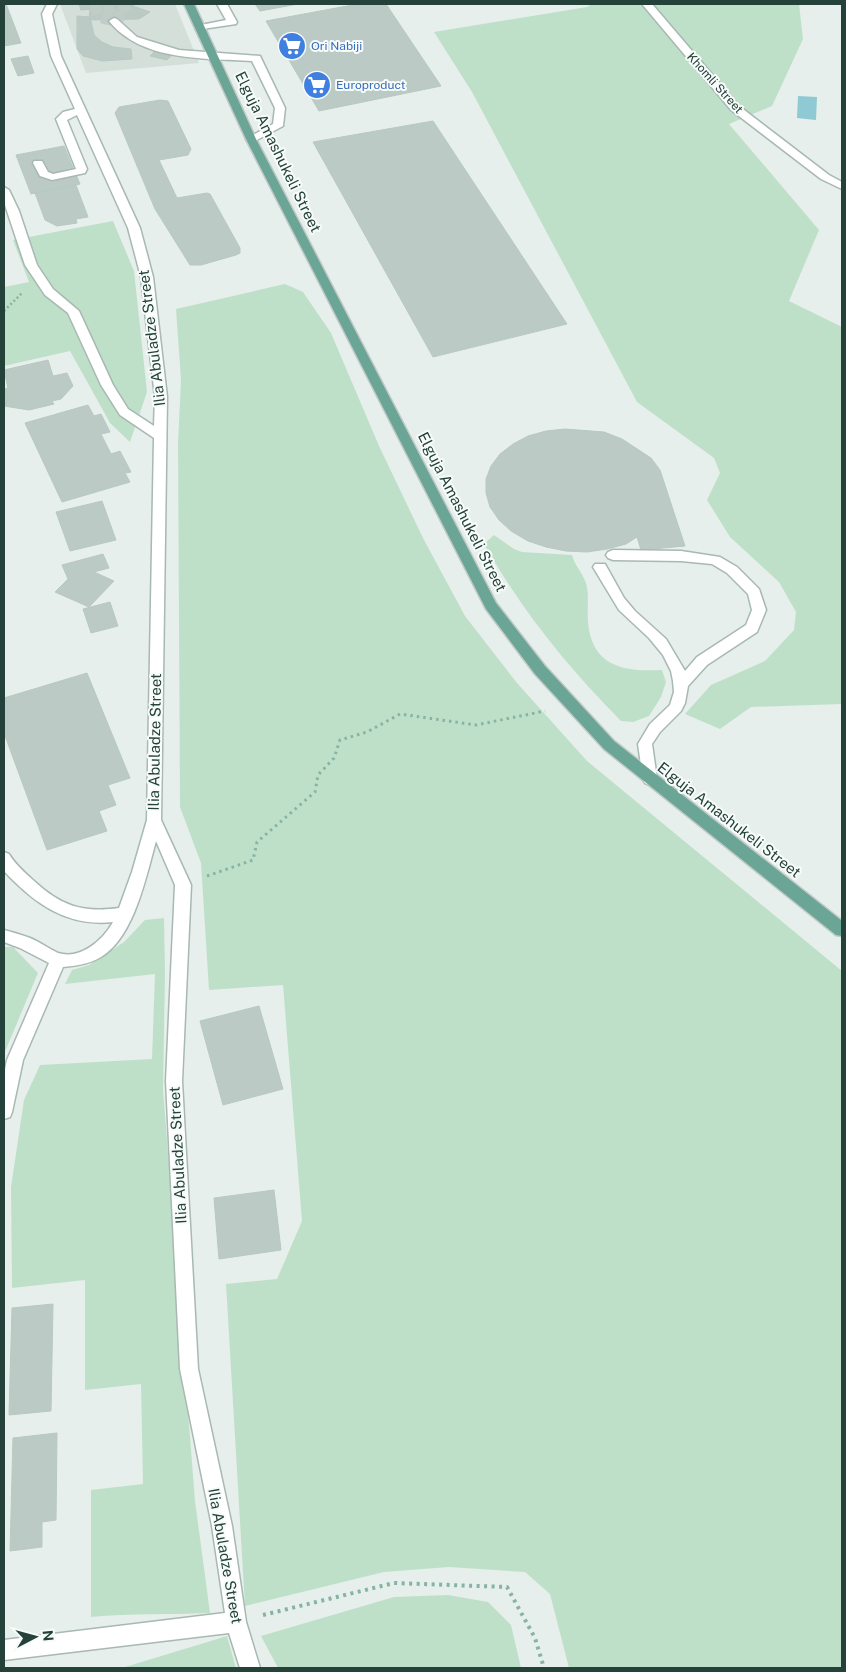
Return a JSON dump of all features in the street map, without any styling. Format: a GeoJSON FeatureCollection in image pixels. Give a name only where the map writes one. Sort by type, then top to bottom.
{"type":"FeatureCollection","features":[{"type":"Feature","properties":{"kind":"main road","name":"Elguja Amashukeli Street"},"geometry":{"type":"LineString","coordinates":[[189,4],[251,139],[492,606],[540,670],[609,745],[842,930]]}},
{"type":"Feature","properties":{"kind":"street","name":"Ilia Abuladze Street"},"geometry":{"type":"LineString","coordinates":[[52,4],[47,14],[56,56],[134,228],[147,277],[162,397],[154,820],[183,885],[174,1081],[189,1369],[222,1526],[236,1622],[250,1668]]}},
{"type":"Feature","properties":{"kind":"street"},"geometry":{"type":"LineString","coordinates":[[200,28],[232,22],[222,4]]}},
{"type":"Feature","properties":{"kind":"street","name":"Khomli Street"},"geometry":{"type":"LineString","coordinates":[[647,4],[735,108],[825,177],[842,186]]}},
{"type":"Feature","properties":{"kind":"street"},"geometry":{"type":"LineString","coordinates":[[114,21],[133,39],[178,53],[256,58],[280,108],[278,126],[251,139]]}},
{"type":"Feature","properties":{"kind":"street"},"geometry":{"type":"LineString","coordinates":[[38,163],[44,174],[52,177],[81,171],[82,169],[60,120],[67,114],[81,111]]}},
{"type":"Feature","properties":{"kind":"street"},"geometry":{"type":"LineString","coordinates":[[4,190],[31,265],[49,292],[73,311],[107,385],[124,412],[160,436]]}},
{"type":"Feature","properties":{"kind":"street"},"geometry":{"type":"LineString","coordinates":[[613,555],[681,556],[715,560],[732,570],[754,592],[758,610],[752,628],[702,661],[681,684]]}},
{"type":"Feature","properties":{"kind":"street"},"geometry":{"type":"LineString","coordinates":[[600,566],[610,589],[628,613],[646,627],[668,652],[679,669],[681,684],[678,704],[666,721],[656,728],[645,744],[650,779]]}},
{"type":"Feature","properties":{"kind":"street"},"geometry":{"type":"LineString","coordinates":[[4,936],[25,943],[58,960],[77,960],[97,952],[113,934],[126,914],[154,820]]}},
{"type":"Feature","properties":{"kind":"street"},"geometry":{"type":"LineString","coordinates":[[4,858],[6,863],[38,896],[67,912],[94,917],[126,914]]}},
{"type":"Feature","properties":{"kind":"street"},"geometry":{"type":"LineString","coordinates":[[4,1112],[15,1060],[58,960]]}},
{"type":"Feature","properties":{"kind":"street"},"geometry":{"type":"LineString","coordinates":[[4,1650],[236,1622]]}},
{"type":"Feature","properties":{"kind":"path"},"geometry":{"type":"LineString","coordinates":[[183,885],[253,860],[257,842],[315,792],[318,775],[334,758],[340,740],[367,732],[400,714],[476,725],[544,711]]}},
{"type":"Feature","properties":{"kind":"path"},"geometry":{"type":"LineString","coordinates":[[236,1622],[394,1583],[507,1587],[535,1638],[544,1668]]}},
{"type":"Feature","properties":{"kind":"shaded area"},"geometry":{"type":"Polygon","coordinates":[[[60,4],[175,4],[199,63],[86,73],[60,4]]]}},
{"type":"Feature","properties":{"kind":"green space"},"geometry":{"type":"Polygon","coordinates":[[[592,4],[799,4],[803,39],[772,106],[729,124],[819,230],[789,301],[842,327],[842,704],[751,707],[720,729],[685,714],[711,685],[765,661],[794,630],[796,612],[779,582],[730,537],[707,500],[720,473],[714,458],[637,402],[472,92],[434,32],[587,7],[592,4]]]}},
{"type":"Feature","properties":{"kind":"green space"},"geometry":{"type":"Polygon","coordinates":[[[113,221],[134,271],[147,392],[130,442],[110,423],[70,351],[4,366],[4,287],[29,282],[13,240],[113,221]]]}},
{"type":"Feature","properties":{"kind":"green space"},"geometry":{"type":"Polygon","coordinates":[[[285,284],[303,292],[331,333],[379,446],[423,538],[465,616],[517,683],[587,761],[842,971],[842,1668],[569,1668],[550,1594],[525,1572],[449,1567],[384,1572],[245,1606],[226,1284],[277,1279],[302,1221],[283,985],[209,990],[201,863],[180,807],[178,444],[181,380],[176,309],[285,284]]]}},
{"type":"Feature","properties":{"kind":"green space"},"geometry":{"type":"Polygon","coordinates":[[[494,535],[514,549],[522,552],[572,555],[586,583],[588,622],[596,649],[612,664],[623,668],[662,670],[666,682],[661,697],[649,716],[633,722],[621,721],[546,637],[514,592],[484,544],[494,535]]]}},
{"type":"Feature","properties":{"kind":"green space"},"geometry":{"type":"Polygon","coordinates":[[[164,918],[163,1089],[195,1501],[210,1613],[91,1617],[91,1490],[143,1484],[141,1384],[85,1390],[85,1280],[12,1288],[11,1187],[24,1100],[40,1065],[152,1059],[155,974],[65,984],[72,970],[89,965],[124,942],[145,920],[164,918]]]}},
{"type":"Feature","properties":{"kind":"green space"},"geometry":{"type":"Polygon","coordinates":[[[4,947],[13,947],[38,973],[4,1054],[4,947]]]}},
{"type":"Feature","properties":{"kind":"green space"},"geometry":{"type":"Polygon","coordinates":[[[448,1595],[488,1602],[511,1625],[521,1668],[278,1668],[261,1636],[394,1597],[448,1595]]]}},
{"type":"Feature","properties":{"kind":"green space"},"geometry":{"type":"Polygon","coordinates":[[[227,1636],[236,1668],[122,1668],[227,1636]]]}},
{"type":"Feature","properties":{"kind":"water"},"geometry":{"type":"Polygon","coordinates":[[[798,96],[817,97],[816,120],[797,118],[798,96]]]}},
{"type":"Feature","properties":{"kind":"building"},"geometry":{"type":"Polygon","coordinates":[[[6,4],[21,43],[4,46],[4,5],[6,4]]]}},
{"type":"Feature","properties":{"kind":"building"},"geometry":{"type":"Polygon","coordinates":[[[79,4],[135,4],[133,6],[81,10],[79,4]]]}},
{"type":"Feature","properties":{"kind":"building"},"geometry":{"type":"Polygon","coordinates":[[[255,4],[298,4],[260,11],[255,4]]]}},
{"type":"Feature","properties":{"kind":"building"},"geometry":{"type":"Polygon","coordinates":[[[358,4],[386,4],[441,86],[319,111],[266,21],[358,4]]]}},
{"type":"Feature","properties":{"kind":"building"},"geometry":{"type":"Polygon","coordinates":[[[133,6],[150,12],[139,19],[89,20],[90,9],[133,6]]]}},
{"type":"Feature","properties":{"kind":"building"},"geometry":{"type":"Polygon","coordinates":[[[77,16],[90,17],[94,35],[102,42],[113,47],[131,49],[132,59],[102,61],[83,56],[77,49],[77,16]]]}},
{"type":"Feature","properties":{"kind":"building"},"geometry":{"type":"Polygon","coordinates":[[[157,49],[174,53],[167,60],[150,56],[157,49]]]}},
{"type":"Feature","properties":{"kind":"building"},"geometry":{"type":"Polygon","coordinates":[[[28,56],[34,73],[18,76],[11,59],[28,56]]]}},
{"type":"Feature","properties":{"kind":"building"},"geometry":{"type":"Polygon","coordinates":[[[160,100],[168,101],[191,149],[188,155],[159,160],[177,198],[210,194],[240,248],[240,253],[201,265],[190,265],[155,209],[115,113],[119,107],[160,100]]]}},
{"type":"Feature","properties":{"kind":"building"},"geometry":{"type":"Polygon","coordinates":[[[433,121],[567,324],[433,357],[313,142],[433,121]]]}},
{"type":"Feature","properties":{"kind":"building"},"geometry":{"type":"Polygon","coordinates":[[[64,146],[80,184],[31,194],[16,155],[64,146]]]}},
{"type":"Feature","properties":{"kind":"building"},"geometry":{"type":"Polygon","coordinates":[[[76,185],[88,217],[76,219],[77,223],[57,226],[45,220],[35,193],[76,185]]]}},
{"type":"Feature","properties":{"kind":"building"},"geometry":{"type":"Polygon","coordinates":[[[48,360],[53,376],[67,373],[73,386],[61,399],[52,401],[54,404],[29,410],[4,406],[4,389],[8,388],[4,370],[48,360]]]}},
{"type":"Feature","properties":{"kind":"building"},"geometry":{"type":"Polygon","coordinates":[[[88,405],[94,416],[101,414],[110,432],[101,434],[111,454],[120,451],[131,472],[125,473],[130,482],[62,502],[25,423],[88,405]]]}},
{"type":"Feature","properties":{"kind":"building"},"geometry":{"type":"Polygon","coordinates":[[[565,429],[604,432],[622,439],[651,458],[660,470],[685,546],[641,550],[637,537],[626,544],[607,549],[587,552],[566,551],[528,541],[511,531],[499,520],[490,507],[486,493],[486,479],[491,466],[500,454],[528,436],[546,431],[565,429]]]}},
{"type":"Feature","properties":{"kind":"building"},"geometry":{"type":"Polygon","coordinates":[[[102,501],[116,540],[70,551],[56,512],[102,501]]]}},
{"type":"Feature","properties":{"kind":"building"},"geometry":{"type":"Polygon","coordinates":[[[103,554],[109,568],[94,572],[114,581],[89,607],[55,592],[68,579],[62,565],[103,554]]]}},
{"type":"Feature","properties":{"kind":"building"},"geometry":{"type":"Polygon","coordinates":[[[110,602],[118,626],[91,633],[83,609],[110,602]]]}},
{"type":"Feature","properties":{"kind":"building"},"geometry":{"type":"Polygon","coordinates":[[[87,673],[130,778],[108,785],[116,805],[99,811],[107,831],[47,850],[4,733],[4,698],[87,673]]]}},
{"type":"Feature","properties":{"kind":"building"},"geometry":{"type":"Polygon","coordinates":[[[259,1006],[283,1089],[223,1105],[200,1021],[259,1006]]]}},
{"type":"Feature","properties":{"kind":"building"},"geometry":{"type":"Polygon","coordinates":[[[274,1190],[281,1250],[219,1259],[214,1198],[274,1190]]]}},
{"type":"Feature","properties":{"kind":"building"},"geometry":{"type":"Polygon","coordinates":[[[53,1304],[51,1411],[9,1415],[12,1308],[53,1304]]]}},
{"type":"Feature","properties":{"kind":"building"},"geometry":{"type":"Polygon","coordinates":[[[57,1433],[56,1520],[42,1522],[42,1547],[10,1551],[13,1438],[57,1433]]]}},
{"type":"Feature","properties":{"kind":"tunnel"},"geometry":{"type":"LineString","coordinates":[[94,4],[99,17],[114,21]]}},
{"type":"Feature","properties":{"kind":"tunnel"},"geometry":{"type":"LineString","coordinates":[[107,4],[114,21]]}},
{"type":"Feature","properties":{"kind":"tunnel"},"geometry":{"type":"LineString","coordinates":[[114,21],[127,12],[123,4]]}},
{"type":"Feature","properties":{"kind":"place","name":"Ori Nabiji"},"geometry":{"type":"Point","coordinates":[292,46]}},
{"type":"Feature","properties":{"kind":"place","name":"Europroduct"},"geometry":{"type":"Point","coordinates":[317,85]}}]}
